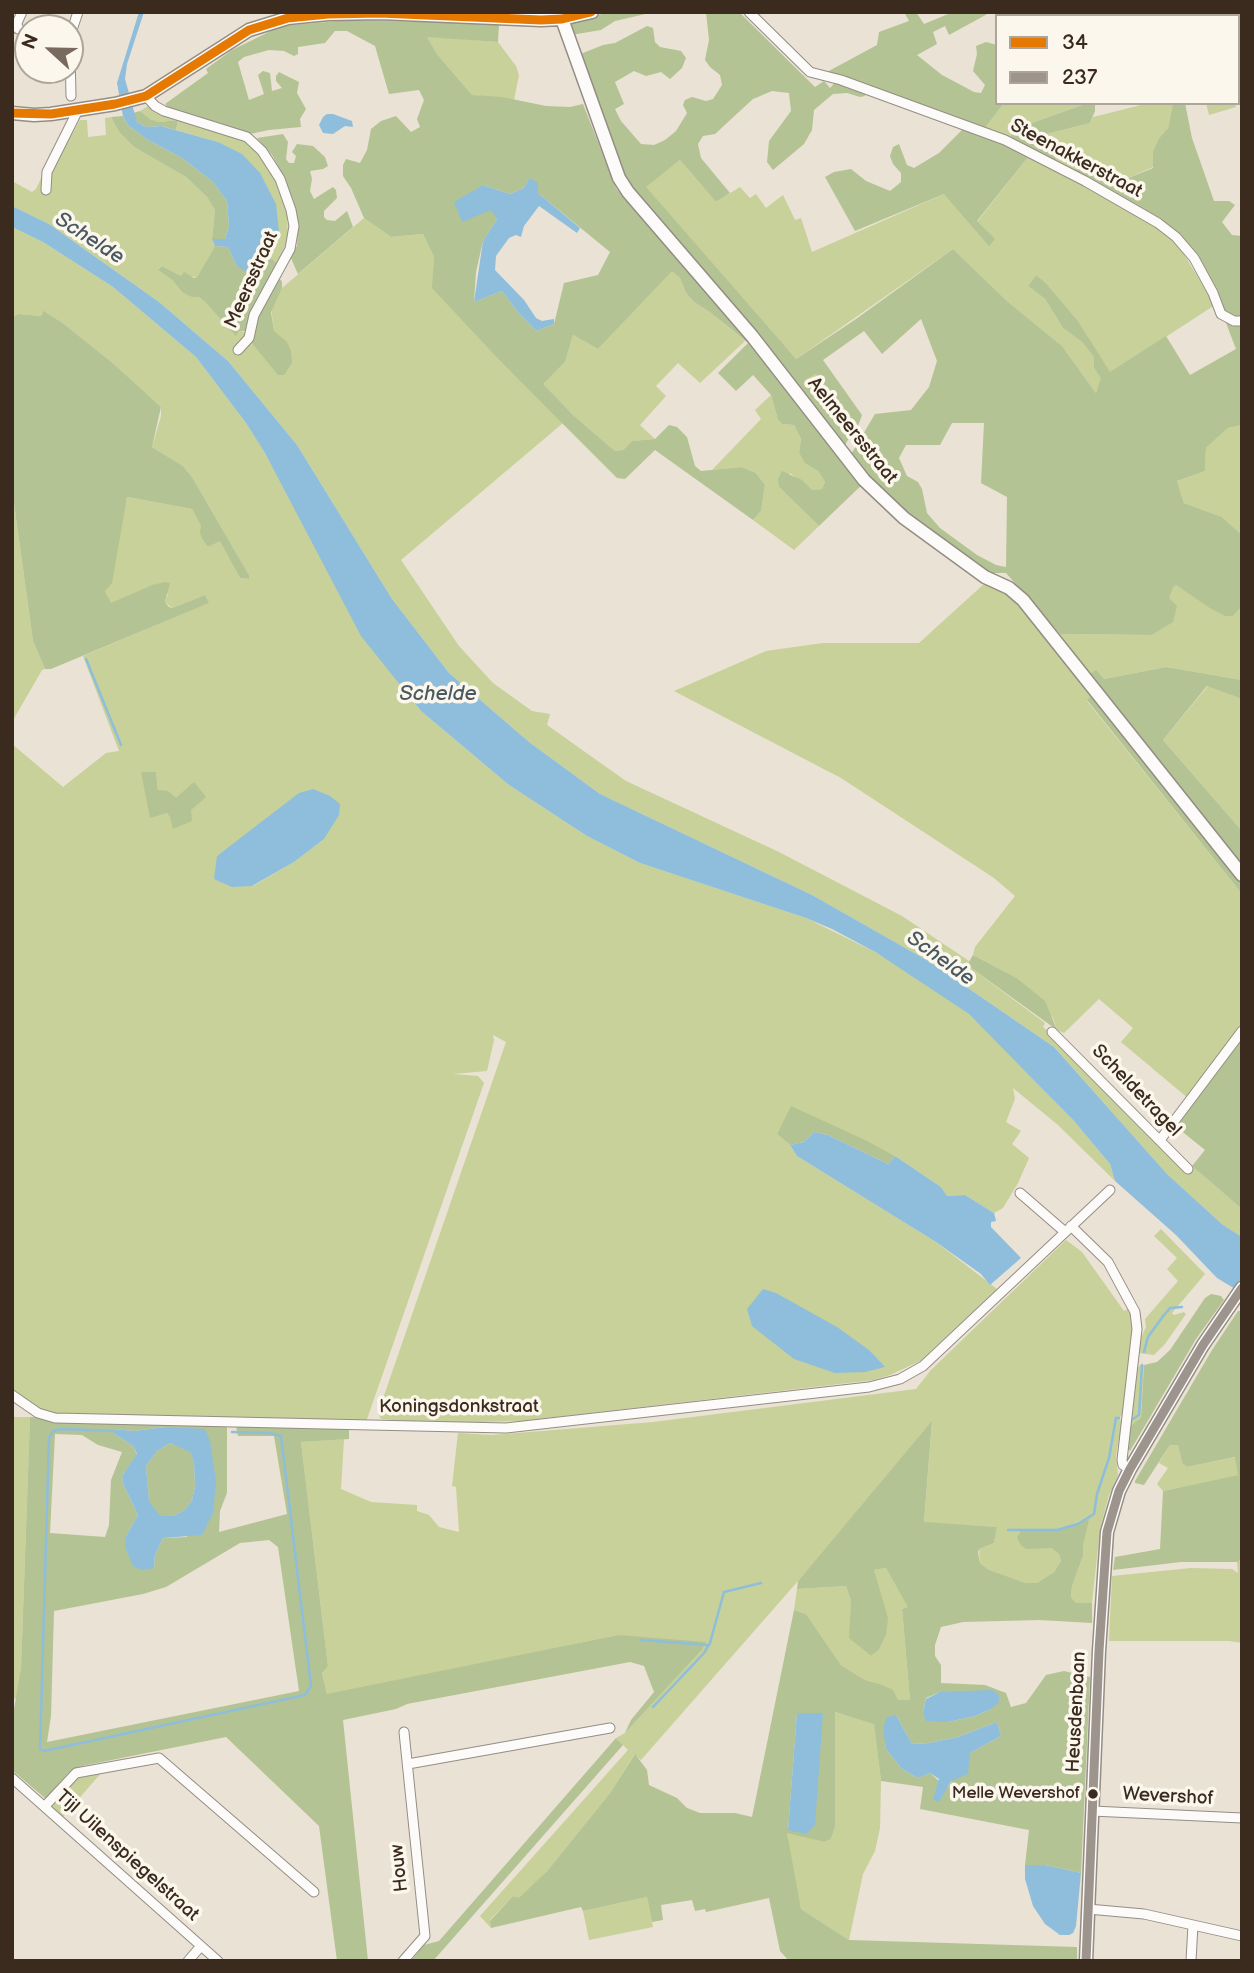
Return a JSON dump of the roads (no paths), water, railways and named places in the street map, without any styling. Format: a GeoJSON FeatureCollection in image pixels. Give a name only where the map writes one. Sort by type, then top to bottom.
{"type":"FeatureCollection","features":[{"type":"Feature","properties":{"kind":"main road"},"geometry":{"type":"LineString","coordinates":[[12,113],[34,115],[78,110],[140,98],[168,84],[233,39],[274,16],[411,13],[562,19],[592,12]]}},
{"type":"Feature","properties":{"kind":"main road","name":"Aelmeersstraat"},"geometry":{"type":"LineString","coordinates":[[562,19],[619,178],[628,191],[752,336],[864,480],[904,518],[985,577],[1009,588],[1023,600],[1242,875]]}},
{"type":"Feature","properties":{"kind":"main road","name":"Heusdenbaan"},"geometry":{"type":"LineString","coordinates":[[1086,1961],[1104,1555],[1112,1511],[1130,1469],[1203,1345],[1242,1288]]}},
{"type":"Feature","properties":{"kind":"street","name":"Steenakkerstraat"},"geometry":{"type":"LineString","coordinates":[[749,12],[810,72],[841,80],[996,136],[1085,181],[1158,223],[1176,237],[1194,258],[1221,314],[1234,321],[1242,321]]}},
{"type":"Feature","properties":{"kind":"street"},"geometry":{"type":"LineString","coordinates":[[71,84],[71,96]]}},
{"type":"Feature","properties":{"kind":"street","name":"Meersstraat"},"geometry":{"type":"LineString","coordinates":[[140,98],[164,111],[247,137],[262,151],[279,179],[294,226],[290,249],[254,316],[249,338],[238,350]]}},
{"type":"Feature","properties":{"kind":"street"},"geometry":{"type":"LineString","coordinates":[[46,190],[47,172],[78,110]]}},
{"type":"Feature","properties":{"kind":"street"},"geometry":{"type":"LineString","coordinates":[[1160,1140],[1242,1031]]}},
{"type":"Feature","properties":{"kind":"street","name":"Scheldetragel"},"geometry":{"type":"LineString","coordinates":[[1055,1034],[1188,1169]]}},
{"type":"Feature","properties":{"kind":"street"},"geometry":{"type":"LineString","coordinates":[[1068,1229],[1110,1190]]}},
{"type":"Feature","properties":{"kind":"street"},"geometry":{"type":"LineString","coordinates":[[1020,1194],[1108,1262],[1135,1312],[1137,1329],[1122,1451],[1123,1465],[1130,1469]]}},
{"type":"Feature","properties":{"kind":"street","name":"Koningsdonkstraat"},"geometry":{"type":"LineString","coordinates":[[12,1395],[38,1413],[55,1418],[506,1428],[869,1387],[886,1384],[918,1370],[1068,1229]]}},
{"type":"Feature","properties":{"kind":"street"},"geometry":{"type":"LineString","coordinates":[[408,1764],[610,1728]]}},
{"type":"Feature","properties":{"kind":"street","name":"Houw"},"geometry":{"type":"LineString","coordinates":[[403,1961],[425,1936],[404,1732]]}},
{"type":"Feature","properties":{"kind":"street"},"geometry":{"type":"LineString","coordinates":[[45,1806],[76,1773],[159,1758],[314,1892]]}},
{"type":"Feature","properties":{"kind":"street","name":"Tijl Uilenspiegelstraat"},"geometry":{"type":"LineString","coordinates":[[12,1777],[218,1961]]}},
{"type":"Feature","properties":{"kind":"street","name":"Wevershof"},"geometry":{"type":"LineString","coordinates":[[1092,1811],[1242,1818]]}},
{"type":"Feature","properties":{"kind":"street"},"geometry":{"type":"LineString","coordinates":[[1087,1909],[1144,1914],[1242,1936]]}},
{"type":"Feature","properties":{"kind":"street"},"geometry":{"type":"LineString","coordinates":[[1191,1961],[1192,1925]]}},
{"type":"Feature","properties":{"kind":"street"},"geometry":{"type":"LineString","coordinates":[[188,1961],[201,1946]]}},
{"type":"Feature","properties":{"kind":"water"},"geometry":{"type":"Polygon","coordinates":[[[139,12],[144,12],[127,64],[125,79],[137,122],[146,127],[161,126],[218,142],[242,154],[260,173],[276,204],[279,232],[271,258],[255,272],[245,271],[236,265],[228,247],[215,246],[212,239],[225,239],[229,226],[227,201],[213,182],[182,158],[148,140],[128,125],[123,116],[117,83],[139,12]]]}},
{"type":"Feature","properties":{"kind":"water"},"geometry":{"type":"Polygon","coordinates":[[[327,114],[352,121],[353,127],[345,126],[333,134],[323,133],[319,125],[327,114]]]}},
{"type":"Feature","properties":{"kind":"water"},"geometry":{"type":"Polygon","coordinates":[[[529,178],[538,183],[538,193],[580,228],[577,233],[539,206],[524,226],[521,237],[516,235],[509,238],[496,256],[495,270],[524,300],[536,318],[542,321],[554,319],[554,324],[536,331],[502,291],[474,302],[483,241],[497,219],[491,210],[462,222],[454,202],[483,185],[510,194],[524,188],[529,178]]]}},
{"type":"Feature","properties":{"kind":"water","name":"Schelde"},"geometry":{"type":"Polygon","coordinates":[[[12,206],[49,224],[159,302],[228,361],[297,445],[392,599],[449,673],[529,742],[600,794],[812,895],[930,962],[1054,1047],[1167,1174],[1223,1225],[1242,1237],[1242,1293],[1217,1278],[1176,1235],[1115,1181],[1110,1164],[1074,1121],[969,1014],[877,953],[832,929],[640,863],[587,836],[509,785],[421,711],[361,636],[265,453],[196,357],[113,287],[43,242],[12,227],[12,206]]]}},
{"type":"Feature","properties":{"kind":"water"},"geometry":{"type":"Polygon","coordinates":[[[313,789],[330,796],[340,804],[339,815],[324,839],[294,862],[252,886],[232,887],[214,879],[217,856],[299,793],[313,789]]]}},
{"type":"Feature","properties":{"kind":"water"},"geometry":{"type":"Polygon","coordinates":[[[814,1132],[828,1135],[888,1164],[895,1156],[941,1187],[947,1196],[965,1195],[994,1213],[996,1221],[991,1222],[991,1227],[1021,1258],[990,1285],[981,1274],[936,1242],[797,1156],[790,1145],[804,1142],[814,1132]]]}},
{"type":"Feature","properties":{"kind":"water"},"geometry":{"type":"Polygon","coordinates":[[[763,1289],[776,1293],[837,1327],[869,1350],[885,1367],[865,1372],[835,1373],[794,1359],[752,1326],[747,1309],[763,1289]]]}},
{"type":"Feature","properties":{"kind":"water"},"geometry":{"type":"Polygon","coordinates":[[[165,1427],[205,1429],[210,1441],[216,1481],[213,1513],[202,1535],[163,1538],[155,1555],[154,1568],[141,1570],[133,1566],[125,1547],[126,1536],[138,1515],[123,1484],[122,1476],[137,1454],[133,1446],[113,1433],[113,1429],[134,1431],[165,1427]],[[170,1443],[157,1451],[146,1466],[149,1501],[160,1516],[173,1516],[185,1510],[192,1500],[195,1487],[194,1462],[190,1452],[170,1443]]]}},
{"type":"Feature","properties":{"kind":"water"},"geometry":{"type":"Polygon","coordinates":[[[992,1690],[999,1695],[999,1702],[991,1709],[948,1722],[926,1721],[923,1712],[926,1699],[940,1692],[992,1690]]]}},
{"type":"Feature","properties":{"kind":"water"},"geometry":{"type":"Polygon","coordinates":[[[797,1713],[823,1713],[815,1825],[806,1834],[788,1830],[797,1713]]]}},
{"type":"Feature","properties":{"kind":"water"},"geometry":{"type":"Polygon","coordinates":[[[896,1715],[912,1744],[958,1737],[997,1722],[1001,1736],[970,1753],[968,1774],[951,1781],[939,1802],[933,1799],[939,1779],[930,1773],[918,1778],[902,1769],[886,1749],[883,1728],[887,1717],[896,1715]]]}},
{"type":"Feature","properties":{"kind":"water"},"geometry":{"type":"Polygon","coordinates":[[[1025,1865],[1045,1865],[1081,1873],[1073,1933],[1060,1935],[1045,1924],[1033,1906],[1025,1879],[1025,1865]]]}},
{"type":"Feature","properties":{"kind":"waterway"},"geometry":{"type":"LineString","coordinates":[[86,659],[121,745]]}},
{"type":"Feature","properties":{"kind":"waterway"},"geometry":{"type":"LineString","coordinates":[[1144,1352],[1148,1337],[1164,1315],[1170,1308],[1182,1307]]}},
{"type":"Feature","properties":{"kind":"waterway"},"geometry":{"type":"LineString","coordinates":[[1133,1419],[1139,1415],[1142,1365]]}},
{"type":"Feature","properties":{"kind":"waterway"},"geometry":{"type":"LineString","coordinates":[[1008,1530],[1057,1530],[1078,1524],[1094,1514],[1097,1494],[1109,1458],[1116,1418],[1119,1418]]}},
{"type":"Feature","properties":{"kind":"waterway"},"geometry":{"type":"LineString","coordinates":[[114,1431],[60,1429],[53,1431],[49,1438],[40,1749],[44,1751],[305,1695],[311,1686],[281,1436],[232,1432]]}},
{"type":"Feature","properties":{"kind":"waterway"},"geometry":{"type":"LineString","coordinates":[[653,1707],[704,1653],[710,1643],[724,1592],[761,1583]]}},
{"type":"Feature","properties":{"kind":"waterway"},"geometry":{"type":"LineString","coordinates":[[641,1640],[707,1645]]}},
{"type":"Feature","properties":{"kind":"place","name":"Melle Wevershof"},"geometry":{"type":"Point","coordinates":[1093,1794]}}]}
